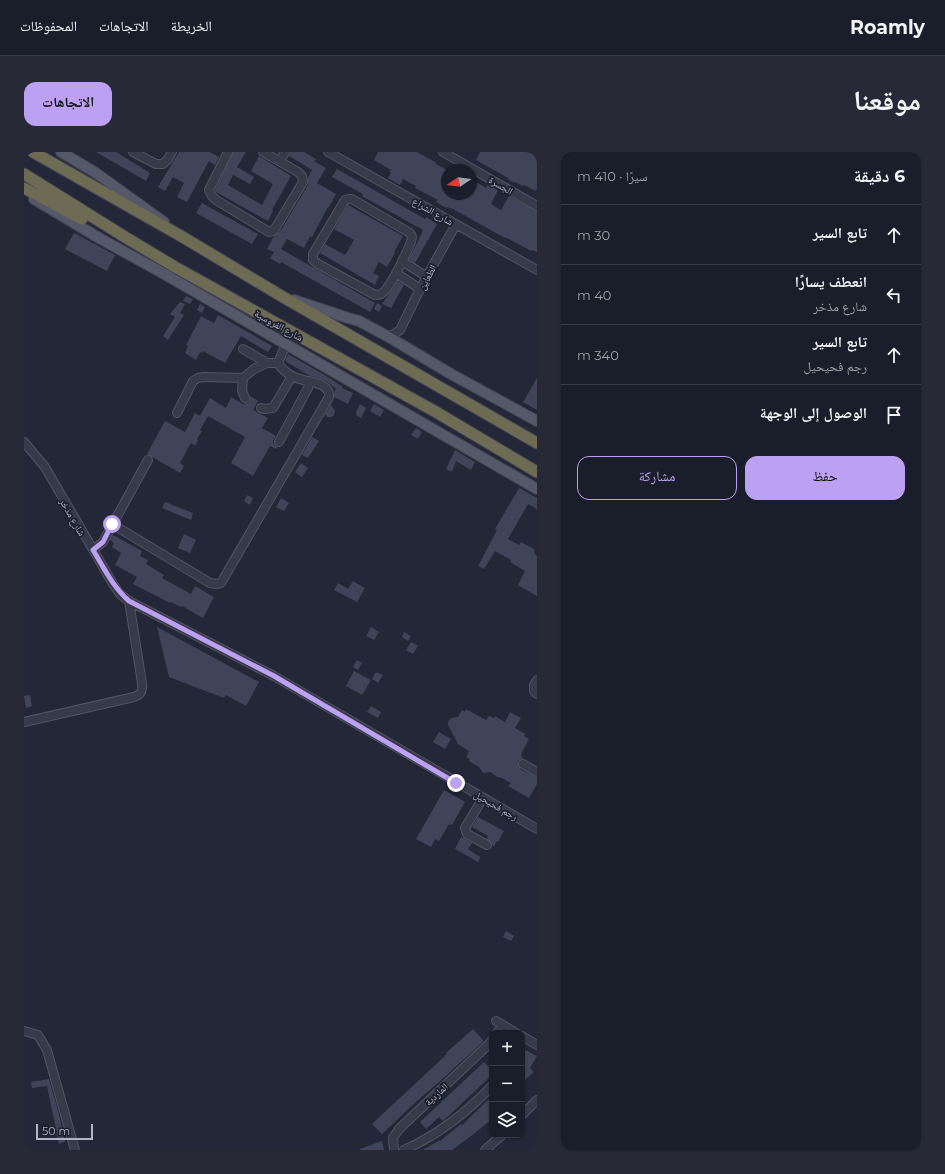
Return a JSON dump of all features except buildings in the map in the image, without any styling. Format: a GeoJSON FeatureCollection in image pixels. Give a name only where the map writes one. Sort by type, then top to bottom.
{"type":"FeatureCollection","features":[{"type":"Feature","properties":{"kind":"highway"},"geometry":{"type":"LineString","coordinates":[[33,152],[181,236],[283,297],[537,443]]}},
{"type":"Feature","properties":{"kind":"highway","name":"شارع الفروسية"},"geometry":{"type":"LineString","coordinates":[[24,174],[125,238],[436,412],[537,472]]}},
{"type":"Feature","properties":{"kind":"highway"},"geometry":{"type":"LineString","coordinates":[[24,188],[82,219],[125,238]]}},
{"type":"Feature","properties":{"kind":"highway"},"geometry":{"type":"LineString","coordinates":[[436,412],[459,432],[537,479]]}},
{"type":"Feature","properties":{"kind":"main road"},"geometry":{"type":"LineString","coordinates":[[61,152],[96,173],[151,212],[181,236]]}},
{"type":"Feature","properties":{"kind":"main road","name":"شارع الفروسية"},"geometry":{"type":"LineString","coordinates":[[24,193],[99,238],[537,488]]}},
{"type":"Feature","properties":{"kind":"main road"},"geometry":{"type":"LineString","coordinates":[[283,297],[358,321],[537,421]]}},
{"type":"Feature","properties":{"kind":"street"},"geometry":{"type":"LineString","coordinates":[[133,152],[156,164],[163,164],[172,152]]}},
{"type":"Feature","properties":{"kind":"street"},"geometry":{"type":"LineString","coordinates":[[228,152],[209,190],[212,196],[216,200],[269,232],[273,231],[276,227],[303,182],[302,176],[298,172],[265,153]]}},
{"type":"Feature","properties":{"kind":"street"},"geometry":{"type":"LineString","coordinates":[[280,161],[284,152]]}},
{"type":"Feature","properties":{"kind":"street","name":"شارع الشراع"},"geometry":{"type":"LineString","coordinates":[[328,152],[537,270]]}},
{"type":"Feature","properties":{"kind":"street","name":"الجسرة"},"geometry":{"type":"LineString","coordinates":[[443,152],[537,206]]}},
{"type":"Feature","properties":{"kind":"street"},"geometry":{"type":"LineString","coordinates":[[352,199],[410,233],[412,242],[396,273],[383,293],[375,295],[318,264],[314,260],[312,254],[345,200],[352,199]]}},
{"type":"Feature","properties":{"kind":"street","name":"الظعاين"},"geometry":{"type":"LineString","coordinates":[[400,330],[420,289],[456,224]]}},
{"type":"Feature","properties":{"kind":"street"},"geometry":{"type":"LineString","coordinates":[[402,261],[427,277]]}},
{"type":"Feature","properties":{"kind":"street"},"geometry":{"type":"LineString","coordinates":[[396,273],[420,289]]}},
{"type":"Feature","properties":{"kind":"street"},"geometry":{"type":"LineString","coordinates":[[387,336],[400,330],[406,347]]}},
{"type":"Feature","properties":{"kind":"street"},"geometry":{"type":"LineString","coordinates":[[278,363],[286,344]]}},
{"type":"Feature","properties":{"kind":"street"},"geometry":{"type":"LineString","coordinates":[[243,349],[267,363]]}},
{"type":"Feature","properties":{"kind":"street"},"geometry":{"type":"LineString","coordinates":[[177,413],[193,381],[198,378],[243,378],[267,363],[278,363]]}},
{"type":"Feature","properties":{"kind":"street"},"geometry":{"type":"LineString","coordinates":[[112,524],[210,583],[216,584],[221,582],[329,397],[329,393],[326,388],[292,376],[281,368],[278,363]]}},
{"type":"Feature","properties":{"kind":"street"},"geometry":{"type":"LineString","coordinates":[[261,408],[273,408],[292,376]]}},
{"type":"Feature","properties":{"kind":"street"},"geometry":{"type":"LineString","coordinates":[[243,378],[242,391],[245,398]]}},
{"type":"Feature","properties":{"kind":"street"},"geometry":{"type":"LineString","coordinates":[[279,442],[308,388],[309,381]]}},
{"type":"Feature","properties":{"kind":"street","name":"شارع مذخر"},"geometry":{"type":"LineString","coordinates":[[24,442],[45,468],[120,594]]}},
{"type":"Feature","properties":{"kind":"street"},"geometry":{"type":"LineString","coordinates":[[93,550],[103,542],[148,460]]}},
{"type":"Feature","properties":{"kind":"street","name":"رجم فحيحيل"},"geometry":{"type":"LineString","coordinates":[[120,594],[129,601],[274,676],[537,829]]}},
{"type":"Feature","properties":{"kind":"street"},"geometry":{"type":"LineString","coordinates":[[24,722],[134,697],[141,693],[143,689],[129,601]]}},
{"type":"Feature","properties":{"kind":"street"},"geometry":{"type":"LineString","coordinates":[[537,680],[534,685],[534,691],[537,694]]}},
{"type":"Feature","properties":{"kind":"street"},"geometry":{"type":"LineString","coordinates":[[523,764],[537,772]]}},
{"type":"Feature","properties":{"kind":"street"},"geometry":{"type":"LineString","coordinates":[[483,798],[466,828],[467,834],[487,845]]}},
{"type":"Feature","properties":{"kind":"street"},"geometry":{"type":"LineString","coordinates":[[498,1030],[499,1023],[511,1030]]}},
{"type":"Feature","properties":{"kind":"street"},"geometry":{"type":"LineString","coordinates":[[24,1031],[38,1035],[48,1050],[75,1150]]}},
{"type":"Feature","properties":{"kind":"street"},"geometry":{"type":"LineString","coordinates":[[525,1038],[537,1045]]}},
{"type":"Feature","properties":{"kind":"street","name":"الماردية"},"geometry":{"type":"LineString","coordinates":[[394,1150],[393,1138],[395,1133],[489,1045]]}},
{"type":"Feature","properties":{"kind":"street"},"geometry":{"type":"LineString","coordinates":[[404,1150],[434,1134],[454,1121],[489,1089]]}},
{"type":"Feature","properties":{"kind":"street"},"geometry":{"type":"LineString","coordinates":[[525,1112],[537,1100]]}},
{"type":"Feature","properties":{"kind":"street"},"geometry":{"type":"LineString","coordinates":[[484,1150],[498,1138]]}},
{"type":"Feature","properties":{"kind":"route"},"geometry":{"type":"LineString","coordinates":[[112,524],[103,542],[93,550],[120,594],[129,601],[274,676],[456,783]]}}]}
